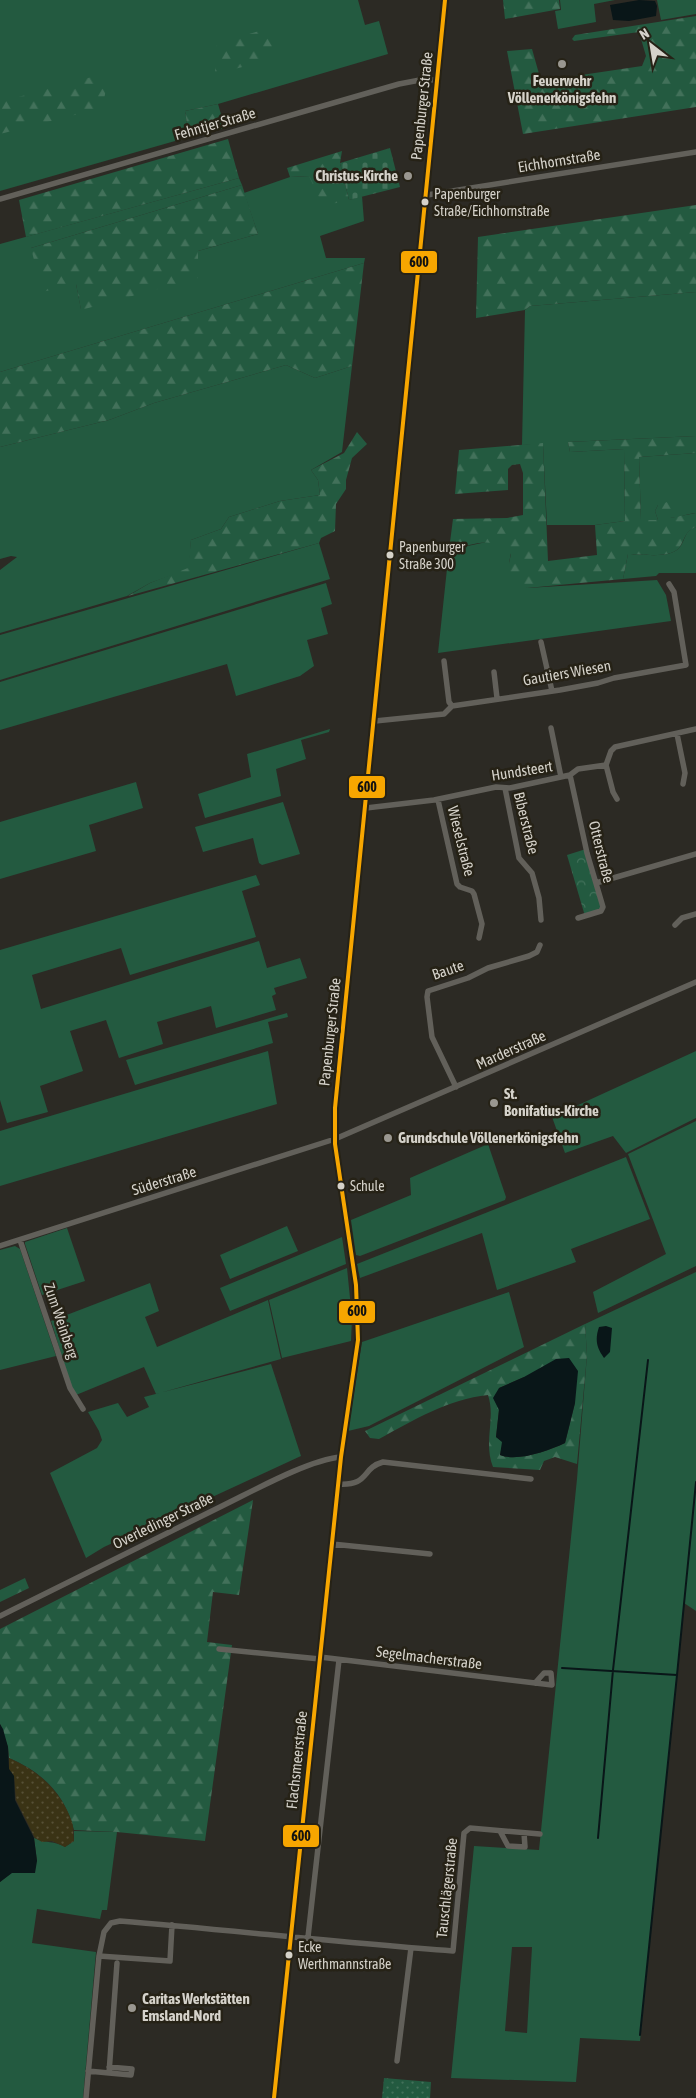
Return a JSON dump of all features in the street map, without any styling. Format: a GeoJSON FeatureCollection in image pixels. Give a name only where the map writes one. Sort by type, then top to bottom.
{"type":"FeatureCollection","features":[{"type":"Feature","properties":{"kind":"street","name":"Papenburger Straße"},"geometry":{"type":"LineString","coordinates":[[343,1438],[358,1340],[358,1312],[335,1140],[340,1050],[366,808],[445,0]]}},
{"type":"Feature","properties":{"kind":"street","name":"Fehntjer Straße"},"geometry":{"type":"LineString","coordinates":[[0,199],[399,84],[420,80],[438,80]]}},
{"type":"Feature","properties":{"kind":"street","name":"Eichhornstraße"},"geometry":{"type":"LineString","coordinates":[[426,195],[696,152]]}},
{"type":"Feature","properties":{"kind":"street","name":"Gautiers Wiesen"},"geometry":{"type":"LineString","coordinates":[[374,721],[444,714],[452,706],[598,683],[614,678],[686,665],[674,592],[669,584]]}},
{"type":"Feature","properties":{"kind":"street"},"geometry":{"type":"LineString","coordinates":[[541,642],[552,690]]}},
{"type":"Feature","properties":{"kind":"street"},"geometry":{"type":"LineString","coordinates":[[444,660],[449,702],[452,706]]}},
{"type":"Feature","properties":{"kind":"street"},"geometry":{"type":"LineString","coordinates":[[494,672],[497,698]]}},
{"type":"Feature","properties":{"kind":"street"},"geometry":{"type":"LineString","coordinates":[[551,728],[561,777]]}},
{"type":"Feature","properties":{"kind":"street"},"geometry":{"type":"LineString","coordinates":[[618,799],[612,787],[606,765],[611,751],[615,747],[696,729]]}},
{"type":"Feature","properties":{"kind":"street"},"geometry":{"type":"LineString","coordinates":[[678,734],[685,773],[682,784]]}},
{"type":"Feature","properties":{"kind":"street","name":"Hundsteert"},"geometry":{"type":"LineString","coordinates":[[366,808],[438,800],[496,787],[505,788],[570,776],[578,769],[606,765]]}},
{"type":"Feature","properties":{"kind":"street","name":"Otterstraße"},"geometry":{"type":"LineString","coordinates":[[570,776],[603,909],[578,918]]}},
{"type":"Feature","properties":{"kind":"street","name":"Biberstraße"},"geometry":{"type":"LineString","coordinates":[[505,788],[519,858],[532,873],[539,898],[541,920]]}},
{"type":"Feature","properties":{"kind":"street","name":"Wieselstraße"},"geometry":{"type":"LineString","coordinates":[[438,800],[457,884],[472,891],[474,894],[482,924],[479,938]]}},
{"type":"Feature","properties":{"kind":"street"},"geometry":{"type":"LineString","coordinates":[[596,883],[696,854]]}},
{"type":"Feature","properties":{"kind":"street"},"geometry":{"type":"LineString","coordinates":[[675,925],[682,918],[696,914]]}},
{"type":"Feature","properties":{"kind":"street","name":"Baute"},"geometry":{"type":"LineString","coordinates":[[456,1087],[431,1034],[427,1001],[428,991],[469,978],[488,968],[530,956],[537,952],[540,945]]}},
{"type":"Feature","properties":{"kind":"street","name":"Marderstraße"},"geometry":{"type":"LineString","coordinates":[[335,1140],[696,982]]}},
{"type":"Feature","properties":{"kind":"street","name":"Süderstraße"},"geometry":{"type":"LineString","coordinates":[[0,1246],[335,1140]]}},
{"type":"Feature","properties":{"kind":"street","name":"Zum Weinberg"},"geometry":{"type":"LineString","coordinates":[[20,1240],[70,1388],[83,1409]]}},
{"type":"Feature","properties":{"kind":"street","name":"Flachsmeerstraße"},"geometry":{"type":"LineString","coordinates":[[274,2098],[343,1438]]}},
{"type":"Feature","properties":{"kind":"street","name":"Overledinger Straße"},"geometry":{"type":"LineString","coordinates":[[0,1616],[240,1497],[303,1468],[329,1458],[341,1457]]}},
{"type":"Feature","properties":{"kind":"street"},"geometry":{"type":"LineString","coordinates":[[338,1484],[352,1485],[357,1483],[376,1464],[383,1462],[531,1480]]}},
{"type":"Feature","properties":{"kind":"street"},"geometry":{"type":"LineString","coordinates":[[332,1544],[430,1554]]}},
{"type":"Feature","properties":{"kind":"street","name":"Segelmacherstraße"},"geometry":{"type":"LineString","coordinates":[[219,1649],[339,1660],[535,1683]]}},
{"type":"Feature","properties":{"kind":"street","name":"Flachsmeerstraße"},"geometry":{"type":"LineString","coordinates":[[308,1937],[339,1660]]}},
{"type":"Feature","properties":{"kind":"street","name":"Tauschlägerstraße"},"geometry":{"type":"LineString","coordinates":[[99,1956],[104,1932],[111,1923],[120,1921],[453,1951],[464,1833],[470,1828],[540,1834]]}},
{"type":"Feature","properties":{"kind":"street"},"geometry":{"type":"LineString","coordinates":[[500,1831],[508,1846],[525,1847],[524,1833]]}},
{"type":"Feature","properties":{"kind":"street"},"geometry":{"type":"LineString","coordinates":[[86,2098],[99,1956],[170,1961],[172,1925]]}},
{"type":"Feature","properties":{"kind":"street"},"geometry":{"type":"LineString","coordinates":[[397,2061],[411,1948]]}},
{"type":"Feature","properties":{"kind":"street"},"geometry":{"type":"LineString","coordinates":[[88,2071],[109,2070],[117,1963]]}},
{"type":"Feature","properties":{"kind":"green space"},"geometry":{"type":"Polygon","coordinates":[[[0,0],[358,0],[365,25],[379,21],[388,54],[218,104],[185,111],[189,137],[0,191],[0,0]]]}},
{"type":"Feature","properties":{"kind":"green space"},"geometry":{"type":"Polygon","coordinates":[[[503,0],[559,0],[560,9],[505,19],[503,0]]]}},
{"type":"Feature","properties":{"kind":"green space"},"geometry":{"type":"Polygon","coordinates":[[[560,0],[615,0],[594,4],[596,22],[558,29],[555,11],[561,10],[560,0]]]}},
{"type":"Feature","properties":{"kind":"green space"},"geometry":{"type":"Polygon","coordinates":[[[657,0],[696,0],[696,14],[661,20],[657,0]]]}},
{"type":"Feature","properties":{"kind":"green space"},"geometry":{"type":"Polygon","coordinates":[[[696,16],[696,107],[523,134],[507,51],[532,49],[541,81],[642,66],[646,56],[639,32],[574,41],[572,39],[575,35],[696,16]]]}},
{"type":"Feature","properties":{"kind":"green space"},"geometry":{"type":"Polygon","coordinates":[[[277,26],[270,60],[215,74],[217,43],[277,26]]]}},
{"type":"Feature","properties":{"kind":"green space"},"geometry":{"type":"Polygon","coordinates":[[[110,72],[102,108],[0,134],[0,102],[110,72]]]}},
{"type":"Feature","properties":{"kind":"green space"},"geometry":{"type":"Polygon","coordinates":[[[218,104],[225,128],[189,137],[185,111],[218,104]]]}},
{"type":"Feature","properties":{"kind":"green space"},"geometry":{"type":"Polygon","coordinates":[[[228,139],[239,178],[26,237],[19,200],[228,139]]]}},
{"type":"Feature","properties":{"kind":"green space"},"geometry":{"type":"Polygon","coordinates":[[[390,148],[400,187],[349,200],[340,163],[390,148]]]}},
{"type":"Feature","properties":{"kind":"green space"},"geometry":{"type":"Polygon","coordinates":[[[342,151],[340,163],[349,200],[323,206],[309,176],[290,177],[287,168],[342,151]]]}},
{"type":"Feature","properties":{"kind":"green space"},"geometry":{"type":"Polygon","coordinates":[[[309,176],[349,200],[362,196],[364,221],[320,236],[326,258],[365,258],[364,263],[0,372],[0,244],[239,178],[242,185],[31,248],[76,284],[81,309],[198,251],[258,234],[244,193],[290,177],[309,176]]]}},
{"type":"Feature","properties":{"kind":"green space"},"geometry":{"type":"Polygon","coordinates":[[[242,185],[258,234],[198,251],[198,278],[81,310],[76,284],[42,292],[31,248],[242,185]]]}},
{"type":"Feature","properties":{"kind":"green space"},"geometry":{"type":"Polygon","coordinates":[[[696,205],[696,292],[530,306],[525,310],[476,318],[478,237],[696,205]]]}},
{"type":"Feature","properties":{"kind":"green space"},"geometry":{"type":"Polygon","coordinates":[[[364,263],[352,366],[315,378],[286,365],[154,403],[109,420],[0,447],[0,372],[364,263]]]}},
{"type":"Feature","properties":{"kind":"green space"},"geometry":{"type":"Polygon","coordinates":[[[696,292],[696,436],[568,442],[570,452],[624,449],[625,521],[595,525],[547,525],[543,444],[522,445],[525,310],[530,306],[696,292]]]}},
{"type":"Feature","properties":{"kind":"green space"},"geometry":{"type":"Polygon","coordinates":[[[286,365],[315,378],[352,366],[342,452],[311,470],[318,480],[320,495],[280,501],[229,517],[221,529],[191,540],[189,569],[150,583],[127,596],[0,633],[0,570],[17,557],[11,556],[0,559],[0,447],[109,420],[154,403],[286,365]]]}},
{"type":"Feature","properties":{"kind":"green space"},"geometry":{"type":"Polygon","coordinates":[[[357,432],[367,444],[352,458],[346,480],[346,489],[336,504],[335,531],[321,538],[319,543],[128,596],[150,583],[188,568],[191,540],[221,529],[229,517],[280,501],[320,495],[318,480],[311,470],[344,453],[357,432]]]}},
{"type":"Feature","properties":{"kind":"green space"},"geometry":{"type":"Polygon","coordinates":[[[696,436],[696,453],[639,457],[641,520],[658,520],[655,511],[658,505],[667,502],[674,506],[677,512],[670,518],[696,513],[696,527],[687,533],[679,548],[669,554],[628,554],[623,579],[527,588],[511,581],[509,563],[511,554],[497,544],[474,544],[449,550],[453,519],[507,518],[523,515],[523,473],[520,464],[512,465],[508,469],[508,490],[455,494],[459,450],[543,443],[548,561],[597,555],[595,525],[625,521],[624,449],[570,452],[568,442],[696,436]]]}},
{"type":"Feature","properties":{"kind":"green space"},"geometry":{"type":"Polygon","coordinates":[[[696,453],[696,513],[669,518],[658,505],[655,511],[658,520],[641,520],[639,457],[696,453]]]}},
{"type":"Feature","properties":{"kind":"green space"},"geometry":{"type":"Polygon","coordinates":[[[696,527],[696,573],[659,573],[656,576],[623,579],[628,554],[669,554],[679,548],[687,533],[696,527]]]}},
{"type":"Feature","properties":{"kind":"green space"},"geometry":{"type":"Polygon","coordinates":[[[491,541],[504,546],[511,553],[509,563],[527,588],[657,580],[666,595],[671,621],[438,653],[449,550],[491,541]]]}},
{"type":"Feature","properties":{"kind":"green space"},"geometry":{"type":"Polygon","coordinates":[[[319,543],[330,579],[0,680],[0,635],[319,543]]]}},
{"type":"Feature","properties":{"kind":"green space"},"geometry":{"type":"Polygon","coordinates":[[[326,583],[332,604],[321,608],[328,634],[307,640],[314,666],[300,676],[236,696],[227,664],[0,730],[0,682],[326,583]]]}},
{"type":"Feature","properties":{"kind":"green space"},"geometry":{"type":"Polygon","coordinates":[[[330,729],[329,732],[301,740],[306,759],[276,769],[281,796],[205,818],[198,794],[251,777],[247,754],[330,729]]]}},
{"type":"Feature","properties":{"kind":"green space"},"geometry":{"type":"Polygon","coordinates":[[[136,782],[143,808],[89,825],[96,851],[0,879],[0,822],[136,782]]]}},
{"type":"Feature","properties":{"kind":"green space"},"geometry":{"type":"Polygon","coordinates":[[[283,802],[300,854],[262,865],[259,863],[253,838],[203,852],[195,827],[283,802]]]}},
{"type":"Feature","properties":{"kind":"green space"},"geometry":{"type":"Polygon","coordinates":[[[586,849],[603,909],[585,916],[567,855],[586,849]]]}},
{"type":"Feature","properties":{"kind":"green space"},"geometry":{"type":"Polygon","coordinates":[[[256,875],[260,885],[242,891],[256,937],[130,975],[121,948],[32,975],[41,1009],[259,941],[267,968],[300,958],[307,978],[274,988],[276,994],[272,996],[276,1010],[216,1028],[211,1006],[157,1022],[163,1044],[119,1058],[106,1020],[70,1031],[83,1071],[40,1086],[48,1112],[7,1123],[0,1100],[0,950],[256,875]]]}},
{"type":"Feature","properties":{"kind":"green space"},"geometry":{"type":"Polygon","coordinates":[[[287,1013],[288,1017],[268,1022],[273,1043],[135,1085],[126,1060],[287,1013]]]}},
{"type":"Feature","properties":{"kind":"green space"},"geometry":{"type":"Polygon","coordinates":[[[268,1051],[277,1104],[0,1186],[0,1131],[268,1051]]]}},
{"type":"Feature","properties":{"kind":"green space"},"geometry":{"type":"Polygon","coordinates":[[[696,1051],[696,1118],[626,1153],[613,1136],[565,1153],[552,1117],[696,1051]]]}},
{"type":"Feature","properties":{"kind":"green space"},"geometry":{"type":"Polygon","coordinates":[[[696,1121],[696,1266],[598,1313],[593,1292],[666,1254],[628,1154],[696,1121]]]}},
{"type":"Feature","properties":{"kind":"green space"},"geometry":{"type":"Polygon","coordinates":[[[488,1144],[506,1197],[505,1200],[360,1256],[356,1255],[351,1220],[411,1195],[410,1178],[488,1144]]]}},
{"type":"Feature","properties":{"kind":"green space"},"geometry":{"type":"Polygon","coordinates":[[[626,1157],[650,1219],[571,1249],[576,1262],[497,1290],[482,1233],[360,1278],[357,1264],[626,1157]]]}},
{"type":"Feature","properties":{"kind":"green space"},"geometry":{"type":"Polygon","coordinates":[[[287,1226],[298,1251],[230,1279],[220,1255],[287,1226]]]}},
{"type":"Feature","properties":{"kind":"green space"},"geometry":{"type":"Polygon","coordinates":[[[67,1228],[85,1281],[42,1295],[25,1242],[67,1228]]]}},
{"type":"Feature","properties":{"kind":"green space"},"geometry":{"type":"Polygon","coordinates":[[[342,1237],[346,1264],[230,1311],[220,1288],[342,1237]]]}},
{"type":"Feature","properties":{"kind":"green space"},"geometry":{"type":"Polygon","coordinates":[[[15,1246],[20,1249],[56,1356],[0,1370],[0,1250],[15,1246]]]}},
{"type":"Feature","properties":{"kind":"green space"},"geometry":{"type":"Polygon","coordinates":[[[347,1268],[352,1318],[351,1341],[282,1358],[269,1300],[347,1268]]]}},
{"type":"Feature","properties":{"kind":"green space"},"geometry":{"type":"Polygon","coordinates":[[[696,1272],[696,1611],[684,1603],[640,2041],[580,2038],[576,2082],[451,2078],[474,1846],[539,1850],[577,1479],[587,1355],[585,1324],[696,1272]],[[512,1947],[505,2031],[527,2033],[532,1947],[512,1947]]]}},
{"type":"Feature","properties":{"kind":"green space"},"geometry":{"type":"Polygon","coordinates":[[[150,1283],[159,1311],[145,1317],[157,1347],[268,1300],[281,1359],[156,1394],[144,1367],[76,1395],[71,1386],[51,1321],[150,1283]]]}},
{"type":"Feature","properties":{"kind":"green space"},"geometry":{"type":"Polygon","coordinates":[[[509,1292],[524,1347],[369,1426],[348,1431],[362,1342],[509,1292]]]}},
{"type":"Feature","properties":{"kind":"green space"},"geometry":{"type":"Polygon","coordinates":[[[585,1324],[587,1355],[577,1464],[555,1457],[544,1461],[540,1470],[493,1467],[489,1449],[491,1413],[488,1395],[473,1397],[445,1406],[379,1439],[370,1438],[365,1431],[585,1324]],[[524,1377],[499,1388],[496,1437],[503,1442],[500,1455],[507,1457],[524,1456],[565,1443],[575,1403],[524,1377]]]}},
{"type":"Feature","properties":{"kind":"green space"},"geometry":{"type":"Polygon","coordinates":[[[271,1364],[301,1456],[104,1547],[86,1558],[50,1473],[97,1448],[102,1440],[88,1412],[118,1403],[127,1417],[149,1407],[144,1397],[271,1364]]]}},
{"type":"Feature","properties":{"kind":"green space"},"geometry":{"type":"Polygon","coordinates":[[[253,1500],[239,1595],[213,1592],[207,1642],[232,1645],[205,1841],[117,1832],[74,1830],[65,1806],[42,1777],[9,1758],[8,1747],[0,1724],[0,1629],[253,1500]]]}},
{"type":"Feature","properties":{"kind":"green space"},"geometry":{"type":"Polygon","coordinates":[[[25,1578],[29,1588],[0,1602],[0,1590],[25,1578]]]}},
{"type":"Feature","properties":{"kind":"green space"},"geometry":{"type":"Polygon","coordinates":[[[74,1831],[117,1832],[107,1910],[102,1910],[100,1919],[37,1909],[32,1943],[96,1952],[83,2098],[0,2098],[0,1882],[11,1873],[37,1861],[34,1838],[65,1847],[74,1841],[74,1831]]]}},
{"type":"Feature","properties":{"kind":"green space"},"geometry":{"type":"Polygon","coordinates":[[[384,2078],[431,2082],[430,2098],[382,2098],[384,2078]]]}},
{"type":"Feature","properties":{"kind":"sand"},"geometry":{"type":"Polygon","coordinates":[[[9,1758],[30,1769],[48,1783],[62,1801],[72,1822],[74,1841],[65,1847],[52,1841],[42,1842],[35,1838],[16,1800],[14,1776],[9,1769],[9,1758]]]}},
{"type":"Feature","properties":{"kind":"shaded area"},"geometry":{"type":"Polygon","coordinates":[[[639,0],[655,1],[657,6],[656,16],[629,21],[613,20],[610,5],[639,0]]]}},
{"type":"Feature","properties":{"kind":"shaded area"},"geometry":{"type":"Polygon","coordinates":[[[606,1326],[612,1328],[610,1352],[604,1358],[598,1347],[597,1335],[599,1327],[606,1326]]]}},
{"type":"Feature","properties":{"kind":"shaded area"},"geometry":{"type":"Polygon","coordinates":[[[569,1358],[578,1371],[575,1403],[565,1443],[524,1456],[507,1457],[500,1455],[502,1442],[496,1437],[499,1410],[493,1398],[499,1388],[524,1377],[556,1359],[569,1358]]]}},
{"type":"Feature","properties":{"kind":"shaded area"},"geometry":{"type":"Polygon","coordinates":[[[0,1724],[8,1747],[9,1769],[14,1776],[15,1800],[34,1838],[37,1861],[35,1873],[12,1873],[0,1882],[0,1724]]]}},
{"type":"Feature","properties":{"kind":"waterway"},"geometry":{"type":"LineString","coordinates":[[598,1838],[613,1670],[648,1360]]}},
{"type":"Feature","properties":{"kind":"waterway"},"geometry":{"type":"LineString","coordinates":[[677,1675],[696,1482]]}},
{"type":"Feature","properties":{"kind":"waterway"},"geometry":{"type":"LineString","coordinates":[[562,1668],[677,1675],[640,2035]]}},
{"type":"Feature","properties":{"kind":"transit line","name":"600"},"geometry":{"type":"LineString","coordinates":[[274,2098],[341,1457],[358,1340],[356,1285],[335,1144],[335,1108],[445,0]]}},
{"type":"Feature","properties":{"kind":"place","name":"Feuerwehr Völlenerkönigsfehn"},"geometry":{"type":"Point","coordinates":[562,64]}},
{"type":"Feature","properties":{"kind":"place","name":"Christus-Kirche"},"geometry":{"type":"Point","coordinates":[408,176]}},
{"type":"Feature","properties":{"kind":"place","name":"Papenburger Straße/Eichhornstraße"},"geometry":{"type":"Point","coordinates":[425,202]}},
{"type":"Feature","properties":{"kind":"place","name":"Papenburger Straße 300"},"geometry":{"type":"Point","coordinates":[390,555]}},
{"type":"Feature","properties":{"kind":"place","name":"St. Bonifatius-Kirche"},"geometry":{"type":"Point","coordinates":[494,1103]}},
{"type":"Feature","properties":{"kind":"place","name":"Grundschule Völlenerkönigsfehn"},"geometry":{"type":"Point","coordinates":[388,1138]}},
{"type":"Feature","properties":{"kind":"place","name":"Schule"},"geometry":{"type":"Point","coordinates":[341,1186]}},
{"type":"Feature","properties":{"kind":"place","name":"Ecke Werthmannstraße"},"geometry":{"type":"Point","coordinates":[289,1955]}},
{"type":"Feature","properties":{"kind":"place","name":"Caritas Werkstätten Emsland-Nord"},"geometry":{"type":"Point","coordinates":[132,2008]}}]}
